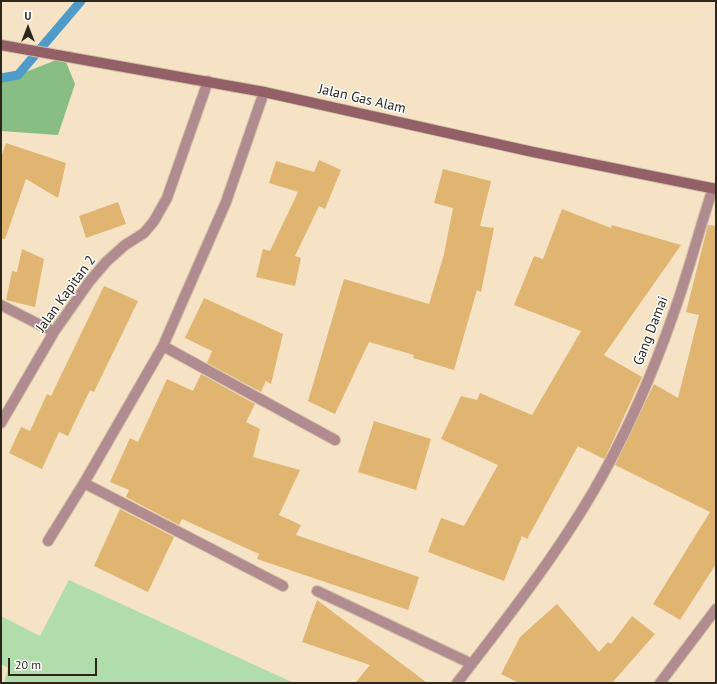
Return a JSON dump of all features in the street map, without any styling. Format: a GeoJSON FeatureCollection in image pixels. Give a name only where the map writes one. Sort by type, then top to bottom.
{"type":"FeatureCollection","features":[{"type":"Feature","properties":{"kind":"street","name":"Jalan Gas Alam"},"geometry":{"type":"LineString","coordinates":[[1,45],[264,92],[533,152],[714,189]]}},
{"type":"Feature","properties":{"kind":"street","name":"Jalan Kapitan 2"},"geometry":{"type":"LineString","coordinates":[[1,423],[54,332],[89,282],[106,262],[125,245],[144,233],[154,221],[167,198],[208,81]]}},
{"type":"Feature","properties":{"kind":"street"},"geometry":{"type":"LineString","coordinates":[[48,541],[84,483],[163,346],[226,202],[264,92]]}},
{"type":"Feature","properties":{"kind":"street","name":"Gang Damai"},"geometry":{"type":"LineString","coordinates":[[457,683],[520,601],[580,512],[601,477],[656,359],[674,314],[714,189]]}},
{"type":"Feature","properties":{"kind":"street"},"geometry":{"type":"LineString","coordinates":[[1,305],[54,332]]}},
{"type":"Feature","properties":{"kind":"street"},"geometry":{"type":"LineString","coordinates":[[163,346],[335,440]]}},
{"type":"Feature","properties":{"kind":"street"},"geometry":{"type":"LineString","coordinates":[[84,483],[283,586]]}},
{"type":"Feature","properties":{"kind":"street"},"geometry":{"type":"LineString","coordinates":[[317,591],[472,664]]}},
{"type":"Feature","properties":{"kind":"street"},"geometry":{"type":"LineString","coordinates":[[660,683],[716,609]]}},
{"type":"Feature","properties":{"kind":"green space"},"geometry":{"type":"Polygon","coordinates":[[[64,57],[75,84],[58,135],[1,131],[1,78],[18,75],[64,57]]]}},
{"type":"Feature","properties":{"kind":"green space"},"geometry":{"type":"Polygon","coordinates":[[[69,580],[294,683],[4,683],[8,668],[1,664],[1,616],[40,636],[69,580]]]}},
{"type":"Feature","properties":{"kind":"building"},"geometry":{"type":"Polygon","coordinates":[[[6,143],[66,163],[58,198],[26,179],[5,239],[1,239],[1,157],[6,143]]]}},
{"type":"Feature","properties":{"kind":"building"},"geometry":{"type":"Polygon","coordinates":[[[319,160],[341,170],[325,209],[319,206],[295,256],[301,258],[295,286],[256,277],[263,249],[270,251],[298,192],[269,183],[276,161],[314,172],[319,160]]]}},
{"type":"Feature","properties":{"kind":"building"},"geometry":{"type":"Polygon","coordinates":[[[443,169],[491,181],[480,226],[494,228],[481,292],[477,290],[454,370],[413,358],[414,355],[369,342],[335,414],[308,401],[344,279],[429,304],[444,254],[453,208],[434,203],[443,169]]]}},
{"type":"Feature","properties":{"kind":"building"},"geometry":{"type":"Polygon","coordinates":[[[118,202],[126,224],[86,238],[79,216],[118,202]]]}},
{"type":"Feature","properties":{"kind":"building"},"geometry":{"type":"Polygon","coordinates":[[[562,209],[611,228],[612,225],[681,245],[604,355],[642,377],[606,456],[604,459],[578,446],[527,539],[522,536],[504,581],[428,552],[441,518],[464,526],[498,465],[441,439],[461,396],[477,400],[480,393],[532,415],[581,331],[514,305],[534,256],[543,259],[562,209]]]}},
{"type":"Feature","properties":{"kind":"building"},"geometry":{"type":"Polygon","coordinates":[[[708,225],[716,226],[716,564],[680,620],[653,604],[710,512],[615,465],[654,384],[678,398],[699,315],[686,312],[708,225]]]}},
{"type":"Feature","properties":{"kind":"building"},"geometry":{"type":"Polygon","coordinates":[[[22,249],[44,259],[35,307],[6,300],[12,271],[17,272],[22,249]]]}},
{"type":"Feature","properties":{"kind":"building"},"geometry":{"type":"Polygon","coordinates":[[[104,286],[138,301],[94,392],[90,390],[68,436],[59,432],[42,469],[9,453],[21,427],[30,431],[47,394],[51,396],[104,286]]]}},
{"type":"Feature","properties":{"kind":"building"},"geometry":{"type":"Polygon","coordinates":[[[204,298],[283,334],[271,384],[266,381],[261,392],[207,363],[212,351],[185,338],[204,298]]]}},
{"type":"Feature","properties":{"kind":"building"},"geometry":{"type":"Polygon","coordinates":[[[201,374],[255,404],[246,422],[260,429],[253,457],[300,470],[279,515],[301,525],[296,535],[419,577],[408,610],[257,559],[259,554],[182,519],[179,525],[126,497],[129,490],[110,482],[130,438],[138,442],[167,379],[193,391],[201,374]]]}},
{"type":"Feature","properties":{"kind":"building"},"geometry":{"type":"Polygon","coordinates":[[[374,421],[431,439],[416,490],[358,472],[374,421]]]}},
{"type":"Feature","properties":{"kind":"building"},"geometry":{"type":"Polygon","coordinates":[[[120,509],[174,537],[148,592],[94,566],[120,509]]]}},
{"type":"Feature","properties":{"kind":"building"},"geometry":{"type":"Polygon","coordinates":[[[317,600],[427,683],[355,683],[370,665],[302,642],[317,600]]]}},
{"type":"Feature","properties":{"kind":"building"},"geometry":{"type":"Polygon","coordinates":[[[557,604],[599,652],[608,642],[611,644],[632,616],[655,634],[612,683],[519,683],[501,674],[520,637],[557,604]]]}},
{"type":"Feature","properties":{"kind":"waterway"},"geometry":{"type":"LineString","coordinates":[[1,78],[18,75],[81,1]]}}]}
